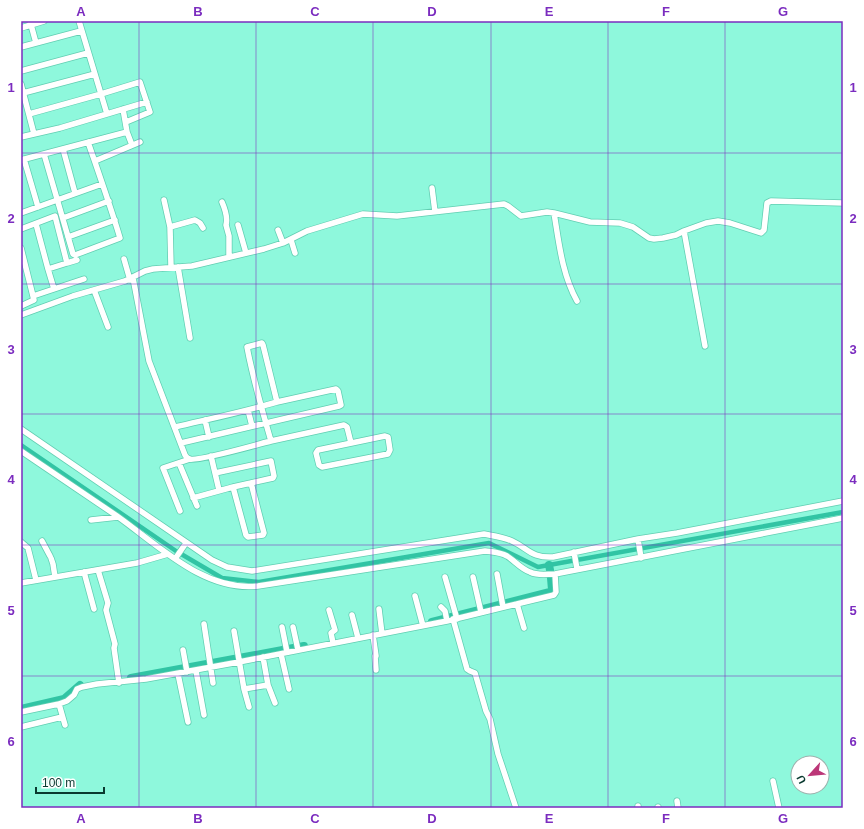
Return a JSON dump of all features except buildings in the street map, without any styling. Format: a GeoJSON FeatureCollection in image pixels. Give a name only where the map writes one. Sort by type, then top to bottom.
{"type":"FeatureCollection","features":[{"type":"Feature","properties":{"kind":"street"},"geometry":{"type":"LineString","coordinates":[[21,28],[30,23],[44,21]]}},
{"type":"Feature","properties":{"kind":"street"},"geometry":{"type":"LineString","coordinates":[[78,21],[107,114]]}},
{"type":"Feature","properties":{"kind":"street"},"geometry":{"type":"LineString","coordinates":[[30,23],[36,43]]}},
{"type":"Feature","properties":{"kind":"street"},"geometry":{"type":"LineString","coordinates":[[21,47],[81,31]]}},
{"type":"Feature","properties":{"kind":"street"},"geometry":{"type":"LineString","coordinates":[[21,71],[88,53]]}},
{"type":"Feature","properties":{"kind":"street"},"geometry":{"type":"LineString","coordinates":[[23,93],[95,74]]}},
{"type":"Feature","properties":{"kind":"street"},"geometry":{"type":"LineString","coordinates":[[29,114],[140,82],[150,113],[126,122]]}},
{"type":"Feature","properties":{"kind":"street"},"geometry":{"type":"LineString","coordinates":[[21,84],[34,134]]}},
{"type":"Feature","properties":{"kind":"street"},"geometry":{"type":"LineString","coordinates":[[21,137],[147,102]]}},
{"type":"Feature","properties":{"kind":"street"},"geometry":{"type":"LineString","coordinates":[[123,109],[127,132],[132,145]]}},
{"type":"Feature","properties":{"kind":"street"},"geometry":{"type":"LineString","coordinates":[[38,207],[23,160],[127,132]]}},
{"type":"Feature","properties":{"kind":"street"},"geometry":{"type":"LineString","coordinates":[[44,154],[73,254],[75,255],[120,238],[109,200],[88,142]]}},
{"type":"Feature","properties":{"kind":"street"},"geometry":{"type":"LineString","coordinates":[[95,161],[140,142]]}},
{"type":"Feature","properties":{"kind":"street"},"geometry":{"type":"LineString","coordinates":[[63,149],[75,193]]}},
{"type":"Feature","properties":{"kind":"street"},"geometry":{"type":"LineString","coordinates":[[21,213],[102,184]]}},
{"type":"Feature","properties":{"kind":"street"},"geometry":{"type":"LineString","coordinates":[[432,188],[435,212]]}},
{"type":"Feature","properties":{"kind":"street"},"geometry":{"type":"LineString","coordinates":[[62,218],[109,200]]}},
{"type":"Feature","properties":{"kind":"street"},"geometry":{"type":"LineString","coordinates":[[164,200],[170,227],[171,267]]}},
{"type":"Feature","properties":{"kind":"street"},"geometry":{"type":"LineString","coordinates":[[22,313],[131,279],[145,271],[171,267],[192,266],[246,253],[291,240],[307,230],[362,214],[396,216],[504,204],[521,216],[554,213],[590,222],[620,223],[634,227],[649,238],[654,239],[676,236],[684,231],[706,223],[718,221],[730,223],[758,233],[761,232],[764,230],[766,205],[768,201],[843,203]]}},
{"type":"Feature","properties":{"kind":"street"},"geometry":{"type":"LineString","coordinates":[[222,202],[229,236],[229,257]]}},
{"type":"Feature","properties":{"kind":"street"},"geometry":{"type":"LineString","coordinates":[[554,213],[563,265],[568,282],[577,301]]}},
{"type":"Feature","properties":{"kind":"street"},"geometry":{"type":"LineString","coordinates":[[21,229],[55,216],[67,263]]}},
{"type":"Feature","properties":{"kind":"street"},"geometry":{"type":"LineString","coordinates":[[68,237],[115,220]]}},
{"type":"Feature","properties":{"kind":"street"},"geometry":{"type":"LineString","coordinates":[[170,227],[192,220],[200,223],[203,228]]}},
{"type":"Feature","properties":{"kind":"street"},"geometry":{"type":"LineString","coordinates":[[36,224],[54,289]]}},
{"type":"Feature","properties":{"kind":"street"},"geometry":{"type":"LineString","coordinates":[[238,225],[246,253]]}},
{"type":"Feature","properties":{"kind":"street"},"geometry":{"type":"LineString","coordinates":[[278,230],[283,243]]}},
{"type":"Feature","properties":{"kind":"street"},"geometry":{"type":"LineString","coordinates":[[684,231],[705,346]]}},
{"type":"Feature","properties":{"kind":"street"},"geometry":{"type":"LineString","coordinates":[[291,240],[295,253]]}},
{"type":"Feature","properties":{"kind":"street"},"geometry":{"type":"LineString","coordinates":[[21,248],[34,300],[21,306]]}},
{"type":"Feature","properties":{"kind":"street"},"geometry":{"type":"LineString","coordinates":[[124,259],[131,279],[149,361],[185,455],[190,459]]}},
{"type":"Feature","properties":{"kind":"street"},"geometry":{"type":"LineString","coordinates":[[48,269],[77,260]]}},
{"type":"Feature","properties":{"kind":"street"},"geometry":{"type":"LineString","coordinates":[[178,267],[190,338]]}},
{"type":"Feature","properties":{"kind":"street"},"geometry":{"type":"LineString","coordinates":[[33,296],[84,279]]}},
{"type":"Feature","properties":{"kind":"street"},"geometry":{"type":"LineString","coordinates":[[94,290],[108,327]]}},
{"type":"Feature","properties":{"kind":"street"},"geometry":{"type":"LineString","coordinates":[[271,441],[250,366],[248,346],[259,343],[263,345],[277,402]]}},
{"type":"Feature","properties":{"kind":"street"},"geometry":{"type":"LineString","coordinates":[[175,427],[277,402],[336,389],[338,390],[341,405],[339,406],[209,436],[181,444]]}},
{"type":"Feature","properties":{"kind":"street"},"geometry":{"type":"LineString","coordinates":[[248,410],[252,426]]}},
{"type":"Feature","properties":{"kind":"street"},"geometry":{"type":"LineString","coordinates":[[205,420],[209,436]]}},
{"type":"Feature","properties":{"kind":"street"},"geometry":{"type":"LineString","coordinates":[[180,511],[163,470],[165,466],[190,459],[211,456],[344,425],[347,427],[352,443]]}},
{"type":"Feature","properties":{"kind":"street"},"geometry":{"type":"LineString","coordinates":[[21,429],[184,545],[227,567],[252,571],[484,534],[513,541],[536,556],[543,558],[553,557],[843,501]]}},
{"type":"Feature","properties":{"kind":"street"},"geometry":{"type":"LineString","coordinates":[[386,436],[390,450],[388,454],[320,467],[317,451],[352,443],[386,436]]}},
{"type":"Feature","properties":{"kind":"street"},"geometry":{"type":"LineString","coordinates":[[21,451],[190,568],[216,581],[235,586],[251,587],[485,551],[495,552],[506,556],[530,573],[539,575],[555,574],[577,567],[641,557],[843,518]]}},
{"type":"Feature","properties":{"kind":"street"},"geometry":{"type":"LineString","coordinates":[[211,456],[219,490]]}},
{"type":"Feature","properties":{"kind":"street"},"geometry":{"type":"LineString","coordinates":[[193,498],[219,490],[274,477],[271,461],[215,474]]}},
{"type":"Feature","properties":{"kind":"street"},"geometry":{"type":"LineString","coordinates":[[179,463],[197,506]]}},
{"type":"Feature","properties":{"kind":"street"},"geometry":{"type":"LineString","coordinates":[[233,487],[246,535],[248,537],[263,535],[264,533],[251,483]]}},
{"type":"Feature","properties":{"kind":"street"},"geometry":{"type":"LineString","coordinates":[[91,520],[118,517]]}},
{"type":"Feature","properties":{"kind":"street"},"geometry":{"type":"LineString","coordinates":[[638,540],[641,557]]}},
{"type":"Feature","properties":{"kind":"street"},"geometry":{"type":"LineString","coordinates":[[42,541],[51,557],[55,577]]}},
{"type":"Feature","properties":{"kind":"street"},"geometry":{"type":"LineString","coordinates":[[21,542],[28,548],[36,580]]}},
{"type":"Feature","properties":{"kind":"street"},"geometry":{"type":"LineString","coordinates":[[176,558],[184,545]]}},
{"type":"Feature","properties":{"kind":"street"},"geometry":{"type":"LineString","coordinates":[[21,583],[137,563],[168,554]]}},
{"type":"Feature","properties":{"kind":"street"},"geometry":{"type":"LineString","coordinates":[[574,554],[577,567]]}},
{"type":"Feature","properties":{"kind":"street"},"geometry":{"type":"LineString","coordinates":[[98,570],[108,603],[106,610],[115,641],[114,648],[119,679]]}},
{"type":"Feature","properties":{"kind":"street"},"geometry":{"type":"LineString","coordinates":[[84,572],[94,609]]}},
{"type":"Feature","properties":{"kind":"street"},"geometry":{"type":"LineString","coordinates":[[497,574],[502,605]]}},
{"type":"Feature","properties":{"kind":"street"},"geometry":{"type":"LineString","coordinates":[[21,712],[59,704],[71,698],[79,688],[119,679],[178,674],[187,670],[196,671],[211,665],[263,657],[333,641],[373,635],[452,618],[502,605],[517,604],[556,594],[555,574]]}},
{"type":"Feature","properties":{"kind":"street"},"geometry":{"type":"LineString","coordinates":[[445,577],[452,618],[467,669],[475,673],[477,678],[486,711],[490,719],[498,754],[516,808]]}},
{"type":"Feature","properties":{"kind":"street"},"geometry":{"type":"LineString","coordinates":[[473,577],[480,610]]}},
{"type":"Feature","properties":{"kind":"street"},"geometry":{"type":"LineString","coordinates":[[415,596],[423,624]]}},
{"type":"Feature","properties":{"kind":"street"},"geometry":{"type":"LineString","coordinates":[[517,604],[524,628]]}},
{"type":"Feature","properties":{"kind":"street"},"geometry":{"type":"LineString","coordinates":[[441,607],[452,618]]}},
{"type":"Feature","properties":{"kind":"street"},"geometry":{"type":"LineString","coordinates":[[379,609],[382,632]]}},
{"type":"Feature","properties":{"kind":"street"},"geometry":{"type":"LineString","coordinates":[[328,610],[335,630],[331,633],[333,641]]}},
{"type":"Feature","properties":{"kind":"street"},"geometry":{"type":"LineString","coordinates":[[352,615],[357,637]]}},
{"type":"Feature","properties":{"kind":"street"},"geometry":{"type":"LineString","coordinates":[[204,624],[213,683]]}},
{"type":"Feature","properties":{"kind":"street"},"geometry":{"type":"LineString","coordinates":[[282,627],[289,689]]}},
{"type":"Feature","properties":{"kind":"street"},"geometry":{"type":"LineString","coordinates":[[293,627],[298,648]]}},
{"type":"Feature","properties":{"kind":"street"},"geometry":{"type":"LineString","coordinates":[[234,631],[244,689],[249,707]]}},
{"type":"Feature","properties":{"kind":"street"},"geometry":{"type":"LineString","coordinates":[[373,635],[376,670]]}},
{"type":"Feature","properties":{"kind":"street"},"geometry":{"type":"LineString","coordinates":[[183,650],[187,670]]}},
{"type":"Feature","properties":{"kind":"street"},"geometry":{"type":"LineString","coordinates":[[263,657],[268,685],[275,703]]}},
{"type":"Feature","properties":{"kind":"street"},"geometry":{"type":"LineString","coordinates":[[196,671],[204,715]]}},
{"type":"Feature","properties":{"kind":"street"},"geometry":{"type":"LineString","coordinates":[[178,674],[188,722]]}},
{"type":"Feature","properties":{"kind":"street"},"geometry":{"type":"LineString","coordinates":[[244,689],[268,685]]}},
{"type":"Feature","properties":{"kind":"street"},"geometry":{"type":"LineString","coordinates":[[59,704],[65,725]]}},
{"type":"Feature","properties":{"kind":"street"},"geometry":{"type":"LineString","coordinates":[[21,727],[62,716]]}},
{"type":"Feature","properties":{"kind":"street"},"geometry":{"type":"LineString","coordinates":[[773,781],[779,808]]}},
{"type":"Feature","properties":{"kind":"street"},"geometry":{"type":"LineString","coordinates":[[677,801],[678,808]]}},
{"type":"Feature","properties":{"kind":"waterway"},"geometry":{"type":"LineString","coordinates":[[21,445],[176,551],[222,578],[259,582],[489,543],[538,567],[843,512]]}},
{"type":"Feature","properties":{"kind":"waterway"},"geometry":{"type":"LineString","coordinates":[[549,565],[550,570]]}},
{"type":"Feature","properties":{"kind":"waterway"},"geometry":{"type":"LineString","coordinates":[[432,622],[550,592],[552,590],[551,578]]}},
{"type":"Feature","properties":{"kind":"waterway"},"geometry":{"type":"LineString","coordinates":[[131,678],[304,646]]}},
{"type":"Feature","properties":{"kind":"waterway"},"geometry":{"type":"LineString","coordinates":[[21,709],[64,699],[80,685]]}}]}
